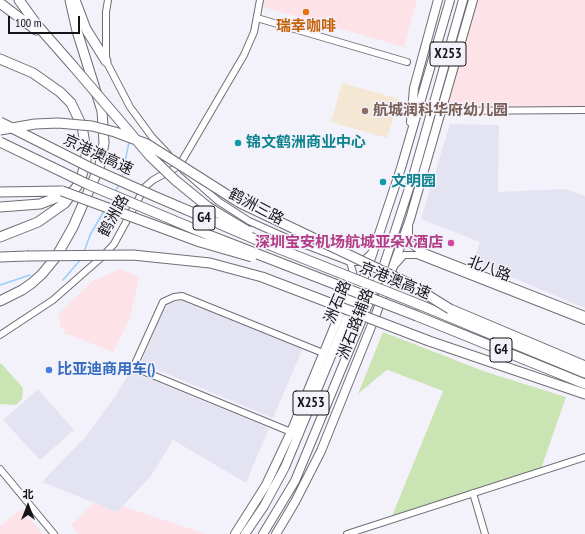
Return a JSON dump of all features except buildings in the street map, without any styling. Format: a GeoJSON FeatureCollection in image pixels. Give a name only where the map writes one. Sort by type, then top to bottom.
{"type":"FeatureCollection","features":[{"type":"Feature","properties":{"kind":"highway"},"geometry":{"type":"LineString","coordinates":[[19,0],[55,47],[154,160],[175,180],[208,207],[249,231],[357,274],[412,302]]}},
{"type":"Feature","properties":{"kind":"highway"},"geometry":{"type":"LineString","coordinates":[[0,301],[32,283],[56,258],[77,220],[100,165],[104,143],[102,111],[77,31],[70,0]]}},
{"type":"Feature","properties":{"kind":"highway"},"geometry":{"type":"LineString","coordinates":[[75,0],[86,28],[106,61]]}},
{"type":"Feature","properties":{"kind":"highway"},"geometry":{"type":"LineString","coordinates":[[0,2],[55,47]]}},
{"type":"Feature","properties":{"kind":"highway"},"geometry":{"type":"LineString","coordinates":[[0,59],[33,73],[47,82],[71,103],[78,115],[85,138],[86,161],[80,182],[65,203],[55,212],[38,222],[0,237]]}},
{"type":"Feature","properties":{"kind":"highway","name":"京港澳高速"},"geometry":{"type":"LineString","coordinates":[[0,122],[91,168],[251,238],[585,373]]}},
{"type":"Feature","properties":{"kind":"highway"},"geometry":{"type":"LineString","coordinates":[[0,130],[35,124],[92,126],[115,132],[147,144],[240,203],[408,283],[450,309],[585,366]]}},
{"type":"Feature","properties":{"kind":"highway","name":"京港澳高速"},"geometry":{"type":"LineString","coordinates":[[0,142],[87,184],[137,205],[585,384]]}},
{"type":"Feature","properties":{"kind":"highway"},"geometry":{"type":"LineString","coordinates":[[0,207],[40,204],[75,190]]}},
{"type":"Feature","properties":{"kind":"highway"},"geometry":{"type":"LineString","coordinates":[[0,192],[62,191],[200,242],[316,276]]}},
{"type":"Feature","properties":{"kind":"highway"},"geometry":{"type":"LineString","coordinates":[[0,257],[133,255],[170,257],[210,263],[262,277],[429,341],[585,394]]}},
{"type":"Feature","properties":{"kind":"main road"},"geometry":{"type":"LineString","coordinates":[[416,103],[416,77],[438,0]]}},
{"type":"Feature","properties":{"kind":"main road","name":"X253"},"geometry":{"type":"LineString","coordinates":[[416,103],[450,0]]}},
{"type":"Feature","properties":{"kind":"main road","name":"洲石路"},"geometry":{"type":"LineString","coordinates":[[263,534],[295,481],[382,271],[414,173],[464,0]]}},
{"type":"Feature","properties":{"kind":"main road","name":"洲石路辅路"},"geometry":{"type":"LineString","coordinates":[[276,534],[295,502],[320,451],[391,274],[410,219],[473,0]]}},
{"type":"Feature","properties":{"kind":"main road","name":"洲石路"},"geometry":{"type":"LineString","coordinates":[[245,534],[275,487],[294,434],[368,267],[411,135],[416,103]]}},
{"type":"Feature","properties":{"kind":"main road","name":"洲石路辅路"},"geometry":{"type":"LineString","coordinates":[[294,434],[302,405],[343,306],[368,267]]}},
{"type":"Feature","properties":{"kind":"main road"},"geometry":{"type":"LineString","coordinates":[[235,534],[266,485],[294,434]]}},
{"type":"Feature","properties":{"kind":"street"},"geometry":{"type":"LineString","coordinates":[[106,61],[106,12],[108,0]]}},
{"type":"Feature","properties":{"kind":"street"},"geometry":{"type":"LineString","coordinates":[[179,166],[244,55],[254,32],[260,0]]}},
{"type":"Feature","properties":{"kind":"street"},"geometry":{"type":"LineString","coordinates":[[257,18],[407,62]]}},
{"type":"Feature","properties":{"kind":"street","name":"鹤洲三路"},"geometry":{"type":"LineString","coordinates":[[106,61],[130,107],[152,137],[179,166],[218,202],[249,221],[287,238],[350,262]]}},
{"type":"Feature","properties":{"kind":"street"},"geometry":{"type":"LineString","coordinates":[[416,103],[442,112],[585,110]]}},
{"type":"Feature","properties":{"kind":"street","name":"鹤洲路"},"geometry":{"type":"LineString","coordinates":[[0,335],[53,300],[103,256],[114,244],[145,187],[153,180],[179,166]]}},
{"type":"Feature","properties":{"kind":"street","name":"北八路"},"geometry":{"type":"LineString","coordinates":[[410,219],[408,234],[409,243],[419,250],[585,316]]}},
{"type":"Feature","properties":{"kind":"street"},"geometry":{"type":"LineString","coordinates":[[343,306],[354,276],[350,262],[358,262],[366,258],[373,251]]}},
{"type":"Feature","properties":{"kind":"street","name":"北八路"},"geometry":{"type":"LineString","coordinates":[[391,274],[401,257],[412,253],[585,321]]}},
{"type":"Feature","properties":{"kind":"street"},"geometry":{"type":"LineString","coordinates":[[294,434],[131,366],[163,302],[174,297],[182,296],[323,354]]}},
{"type":"Feature","properties":{"kind":"street"},"geometry":{"type":"LineString","coordinates":[[347,534],[585,457]]}},
{"type":"Feature","properties":{"kind":"street"},"geometry":{"type":"LineString","coordinates":[[0,469],[54,534]]}},
{"type":"Feature","properties":{"kind":"street"},"geometry":{"type":"LineString","coordinates":[[473,493],[485,534]]}},
{"type":"Feature","properties":{"kind":"shaded area"},"geometry":{"type":"Polygon","coordinates":[[[265,0],[417,0],[404,47],[263,7],[265,0]]]}},
{"type":"Feature","properties":{"kind":"shaded area"},"geometry":{"type":"Polygon","coordinates":[[[477,0],[585,0],[585,108],[446,109],[477,0]]]}},
{"type":"Feature","properties":{"kind":"shaded area","name":"航城润科华府幼儿园"},"geometry":{"type":"Polygon","coordinates":[[[342,83],[399,99],[387,138],[331,122],[342,83]]]}},
{"type":"Feature","properties":{"kind":"shaded area"},"geometry":{"type":"Polygon","coordinates":[[[450,124],[499,125],[498,192],[564,189],[585,196],[585,308],[473,261],[480,242],[421,219],[450,124]]]}},
{"type":"Feature","properties":{"kind":"shaded area"},"geometry":{"type":"Polygon","coordinates":[[[120,269],[139,277],[130,318],[113,352],[64,333],[66,330],[61,328],[58,314],[93,281],[120,269]]]}},
{"type":"Feature","properties":{"kind":"shaded area"},"geometry":{"type":"Polygon","coordinates":[[[187,299],[303,348],[273,418],[141,363],[166,304],[187,299]]]}},
{"type":"Feature","properties":{"kind":"shaded area"},"geometry":{"type":"Polygon","coordinates":[[[130,371],[269,428],[246,483],[173,440],[151,476],[117,512],[42,482],[86,436],[117,394],[130,371]]]}},
{"type":"Feature","properties":{"kind":"shaded area"},"geometry":{"type":"Polygon","coordinates":[[[38,389],[74,430],[40,460],[3,420],[38,389]]]}},
{"type":"Feature","properties":{"kind":"shaded area"},"geometry":{"type":"Polygon","coordinates":[[[94,503],[117,511],[122,506],[206,534],[79,534],[71,525],[94,503]]]}},
{"type":"Feature","properties":{"kind":"shaded area"},"geometry":{"type":"Polygon","coordinates":[[[22,509],[43,534],[0,534],[0,526],[22,509]]]}},
{"type":"Feature","properties":{"kind":"green space"},"geometry":{"type":"Polygon","coordinates":[[[383,332],[486,372],[566,397],[541,469],[392,516],[443,391],[388,370],[358,394],[383,332]]]}},
{"type":"Feature","properties":{"kind":"green space"},"geometry":{"type":"Polygon","coordinates":[[[1,363],[23,388],[22,399],[16,405],[0,404],[1,363]]]}},
{"type":"Feature","properties":{"kind":"waterway"},"geometry":{"type":"LineString","coordinates":[[122,177],[129,142]]}},
{"type":"Feature","properties":{"kind":"waterway"},"geometry":{"type":"LineString","coordinates":[[115,192],[119,185]]}},
{"type":"Feature","properties":{"kind":"waterway"},"geometry":{"type":"LineString","coordinates":[[84,252],[90,235],[104,211]]}},
{"type":"Feature","properties":{"kind":"waterway"},"geometry":{"type":"LineString","coordinates":[[63,280],[81,259]]}},
{"type":"Feature","properties":{"kind":"waterway"},"geometry":{"type":"LineString","coordinates":[[0,285],[30,275]]}},
{"type":"Feature","properties":{"kind":"place","name":"瑞幸咖啡"},"geometry":{"type":"Point","coordinates":[306,12]}},
{"type":"Feature","properties":{"kind":"place","name":"航城润科华府幼儿园"},"geometry":{"type":"Point","coordinates":[365,111]}},
{"type":"Feature","properties":{"kind":"place","name":"锦文鹤洲商业中心"},"geometry":{"type":"Point","coordinates":[238,143]}},
{"type":"Feature","properties":{"kind":"place","name":"文明园"},"geometry":{"type":"Point","coordinates":[383,182]}},
{"type":"Feature","properties":{"kind":"place","name":"深圳宝安机场航城亚朵X酒店"},"geometry":{"type":"Point","coordinates":[451,243]}},
{"type":"Feature","properties":{"kind":"place","name":"比亚迪商用车()"},"geometry":{"type":"Point","coordinates":[49,370]}}]}
